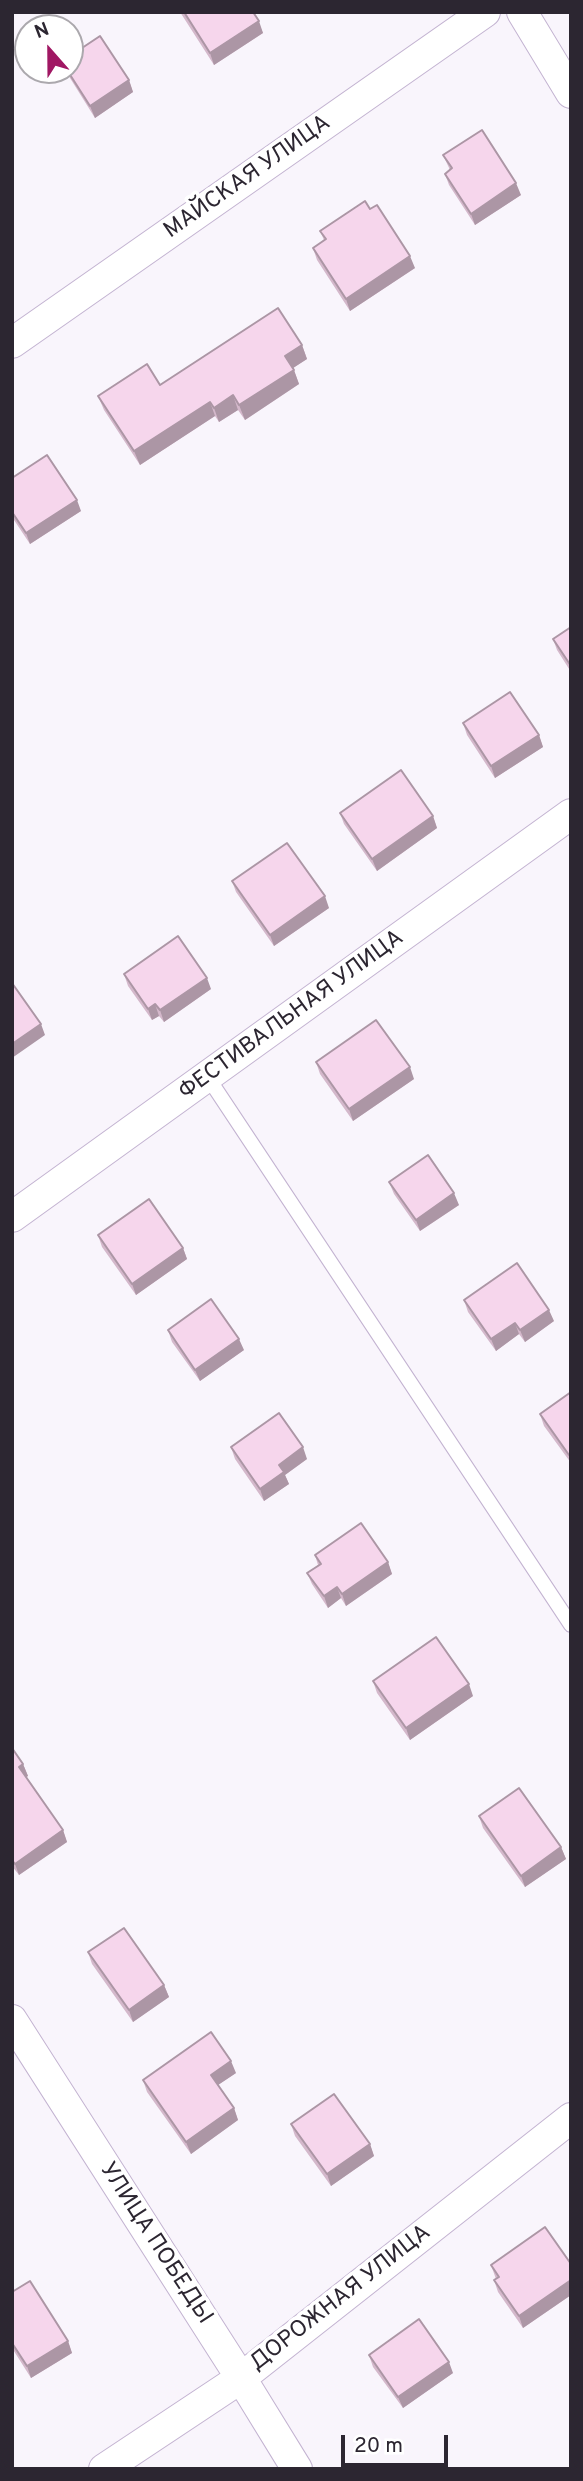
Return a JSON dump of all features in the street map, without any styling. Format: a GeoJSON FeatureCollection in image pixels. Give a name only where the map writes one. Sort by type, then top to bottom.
{"type":"FeatureCollection","features":[{"type":"Feature","properties":{"kind":"street","name":"МАЙСКАЯ УЛИЦА"},"geometry":{"type":"LineString","coordinates":[[12,343],[485,12]]}},
{"type":"Feature","properties":{"kind":"street"},"geometry":{"type":"LineString","coordinates":[[522,12],[571,93]]}},
{"type":"Feature","properties":{"kind":"street","name":"ФЕСТИВАЛЬНАЯ УЛИЦА"},"geometry":{"type":"LineString","coordinates":[[12,1217],[571,814]]}},
{"type":"Feature","properties":{"kind":"street","name":"УЛИЦА ПОБЕДЫ"},"geometry":{"type":"LineString","coordinates":[[12,2020],[297,2469]]}},
{"type":"Feature","properties":{"kind":"street","name":"ДОРОЖНАЯ УЛИЦА"},"geometry":{"type":"LineString","coordinates":[[104,2469],[241,2378],[571,2118]]}},
{"type":"Feature","properties":{"kind":"lane"},"geometry":{"type":"LineString","coordinates":[[207,1076],[571,1625]]}},
{"type":"Feature","properties":{"kind":"building"},"geometry":{"type":"Polygon","coordinates":[[[184,12],[253,12],[259,21],[210,53],[184,12]]]}},
{"type":"Feature","properties":{"kind":"building"},"geometry":{"type":"Polygon","coordinates":[[[100,36],[129,80],[90,106],[76,84],[84,84],[84,47],[100,36]]]}},
{"type":"Feature","properties":{"kind":"building"},"geometry":{"type":"Polygon","coordinates":[[[482,130],[516,183],[471,214],[445,174],[452,168],[443,155],[482,130]]]}},
{"type":"Feature","properties":{"kind":"building"},"geometry":{"type":"Polygon","coordinates":[[[365,201],[370,209],[377,205],[410,256],[346,299],[313,248],[326,239],[320,231],[365,201]]]}},
{"type":"Feature","properties":{"kind":"building"},"geometry":{"type":"Polygon","coordinates":[[[278,308],[302,345],[285,356],[294,370],[239,405],[233,395],[214,408],[210,402],[134,451],[98,396],[147,364],[160,385],[278,308]]]}},
{"type":"Feature","properties":{"kind":"building"},"geometry":{"type":"Polygon","coordinates":[[[47,455],[77,500],[26,533],[12,512],[12,478],[47,455]]]}},
{"type":"Feature","properties":{"kind":"building"},"geometry":{"type":"Polygon","coordinates":[[[571,627],[571,666],[553,639],[571,627]]]}},
{"type":"Feature","properties":{"kind":"building"},"geometry":{"type":"Polygon","coordinates":[[[510,692],[539,735],[491,766],[463,723],[510,692]]]}},
{"type":"Feature","properties":{"kind":"building"},"geometry":{"type":"Polygon","coordinates":[[[401,770],[433,816],[372,859],[340,813],[401,770]]]}},
{"type":"Feature","properties":{"kind":"building"},"geometry":{"type":"Polygon","coordinates":[[[287,843],[325,896],[270,935],[232,881],[287,843]]]}},
{"type":"Feature","properties":{"kind":"building"},"geometry":{"type":"Polygon","coordinates":[[[178,936],[207,978],[160,1010],[155,1004],[148,1009],[124,974],[178,936]]]}},
{"type":"Feature","properties":{"kind":"building"},"geometry":{"type":"Polygon","coordinates":[[[12,983],[41,1024],[12,1044],[12,983]]]}},
{"type":"Feature","properties":{"kind":"building"},"geometry":{"type":"Polygon","coordinates":[[[376,1020],[410,1067],[349,1109],[316,1062],[376,1020]]]}},
{"type":"Feature","properties":{"kind":"building"},"geometry":{"type":"Polygon","coordinates":[[[428,1155],[454,1193],[416,1220],[389,1182],[428,1155]]]}},
{"type":"Feature","properties":{"kind":"building"},"geometry":{"type":"Polygon","coordinates":[[[149,1199],[183,1248],[132,1284],[98,1235],[149,1199]]]}},
{"type":"Feature","properties":{"kind":"building"},"geometry":{"type":"Polygon","coordinates":[[[517,1263],[549,1310],[520,1330],[515,1323],[491,1339],[464,1300],[517,1263]]]}},
{"type":"Feature","properties":{"kind":"building"},"geometry":{"type":"Polygon","coordinates":[[[211,1299],[239,1339],[195,1370],[168,1330],[211,1299]]]}},
{"type":"Feature","properties":{"kind":"building"},"geometry":{"type":"Polygon","coordinates":[[[571,1392],[571,1454],[569,1455],[540,1414],[571,1392]]]}},
{"type":"Feature","properties":{"kind":"building"},"geometry":{"type":"Polygon","coordinates":[[[279,1413],[303,1447],[279,1465],[284,1472],[260,1489],[231,1447],[279,1413]]]}},
{"type":"Feature","properties":{"kind":"building"},"geometry":{"type":"Polygon","coordinates":[[[361,1523],[388,1562],[342,1594],[337,1587],[324,1596],[307,1573],[321,1564],[315,1555],[361,1523]]]}},
{"type":"Feature","properties":{"kind":"building"},"geometry":{"type":"Polygon","coordinates":[[[436,1637],[469,1684],[406,1728],[373,1681],[436,1637]]]}},
{"type":"Feature","properties":{"kind":"building"},"geometry":{"type":"Polygon","coordinates":[[[12,1748],[23,1764],[19,1767],[63,1830],[15,1864],[12,1860],[12,1748]]]}},
{"type":"Feature","properties":{"kind":"building"},"geometry":{"type":"Polygon","coordinates":[[[519,1788],[561,1847],[521,1876],[479,1816],[519,1788]]]}},
{"type":"Feature","properties":{"kind":"building"},"geometry":{"type":"Polygon","coordinates":[[[124,1928],[164,1985],[129,2010],[88,1952],[124,1928]]]}},
{"type":"Feature","properties":{"kind":"building"},"geometry":{"type":"Polygon","coordinates":[[[211,2032],[231,2061],[211,2075],[234,2108],[186,2142],[143,2080],[211,2032]]]}},
{"type":"Feature","properties":{"kind":"building"},"geometry":{"type":"Polygon","coordinates":[[[334,2094],[370,2144],[327,2174],[291,2124],[334,2094]]]}},
{"type":"Feature","properties":{"kind":"building"},"geometry":{"type":"Polygon","coordinates":[[[545,2227],[571,2264],[571,2280],[519,2316],[494,2280],[499,2277],[491,2265],[545,2227]]]}},
{"type":"Feature","properties":{"kind":"building"},"geometry":{"type":"Polygon","coordinates":[[[30,2281],[68,2341],[27,2366],[12,2343],[12,2292],[30,2281]]]}},
{"type":"Feature","properties":{"kind":"building"},"geometry":{"type":"Polygon","coordinates":[[[419,2319],[449,2362],[398,2397],[369,2355],[419,2319]]]}}]}
